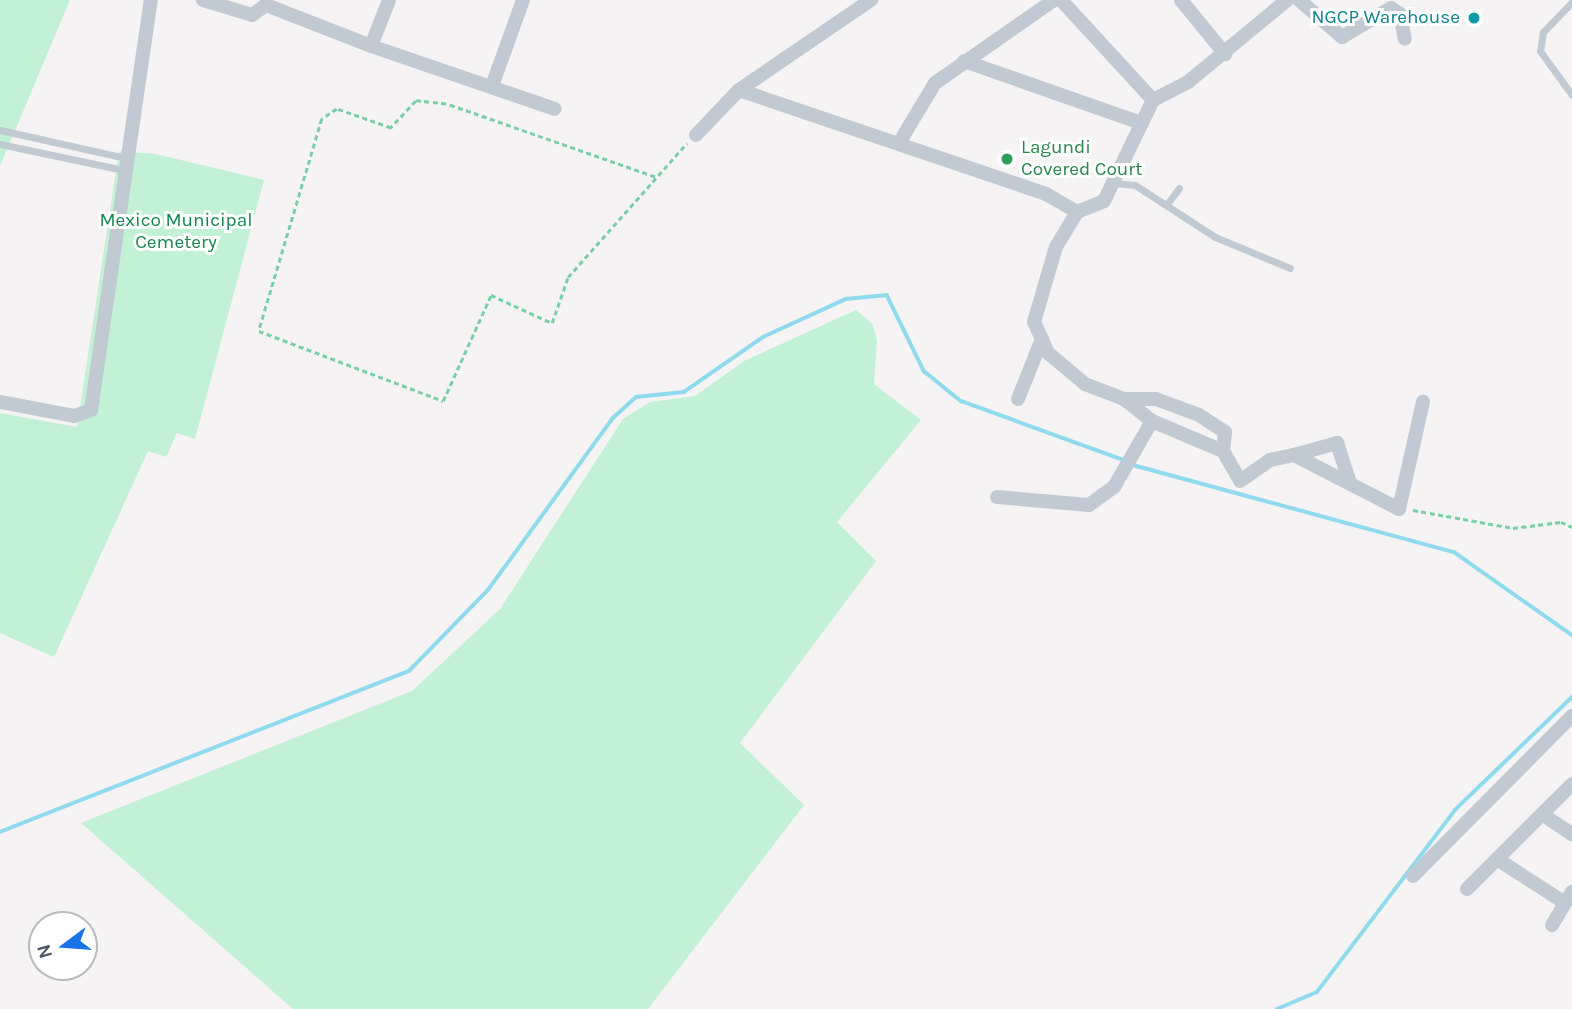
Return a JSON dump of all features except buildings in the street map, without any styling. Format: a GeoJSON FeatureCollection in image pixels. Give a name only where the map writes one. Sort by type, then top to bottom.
{"type":"FeatureCollection","features":[{"type":"Feature","properties":{"kind":"street"},"geometry":{"type":"LineString","coordinates":[[0,402],[74,416],[91,410],[124,164],[151,0]]}},
{"type":"Feature","properties":{"kind":"street"},"geometry":{"type":"LineString","coordinates":[[203,0],[252,15],[266,5],[371,46],[555,108]]}},
{"type":"Feature","properties":{"kind":"street"},"geometry":{"type":"LineString","coordinates":[[371,46],[389,0]]}},
{"type":"Feature","properties":{"kind":"street"},"geometry":{"type":"LineString","coordinates":[[492,86],[523,0]]}},
{"type":"Feature","properties":{"kind":"street"},"geometry":{"type":"LineString","coordinates":[[696,135],[739,90],[871,0]]}},
{"type":"Feature","properties":{"kind":"street"},"geometry":{"type":"LineString","coordinates":[[899,143],[935,83],[1054,0]]}},
{"type":"Feature","properties":{"kind":"street"},"geometry":{"type":"LineString","coordinates":[[1061,0],[1153,100]]}},
{"type":"Feature","properties":{"kind":"street"},"geometry":{"type":"LineString","coordinates":[[1181,0],[1225,54]]}},
{"type":"Feature","properties":{"kind":"street"},"geometry":{"type":"LineString","coordinates":[[1223,451],[1152,421],[1124,399],[1085,384],[1048,353],[1034,322],[1046,274],[1077,212],[1104,201],[1153,100],[1225,54],[1287,0]]}},
{"type":"Feature","properties":{"kind":"street"},"geometry":{"type":"LineString","coordinates":[[1299,0],[1342,37],[1391,8],[1400,14],[1405,38]]}},
{"type":"Feature","properties":{"kind":"street"},"geometry":{"type":"LineString","coordinates":[[964,61],[1140,123]]}},
{"type":"Feature","properties":{"kind":"street"},"geometry":{"type":"LineString","coordinates":[[739,90],[1046,194],[1077,212]]}},
{"type":"Feature","properties":{"kind":"street"},"geometry":{"type":"LineString","coordinates":[[1018,399],[1042,338]]}},
{"type":"Feature","properties":{"kind":"street"},"geometry":{"type":"LineString","coordinates":[[1124,399],[1156,399],[1199,415],[1225,432],[1223,451],[1240,481],[1270,460],[1294,455],[1317,443],[1337,443],[1350,484]]}},
{"type":"Feature","properties":{"kind":"street"},"geometry":{"type":"LineString","coordinates":[[1294,455],[1399,509],[1423,402]]}},
{"type":"Feature","properties":{"kind":"street"},"geometry":{"type":"LineString","coordinates":[[997,497],[1089,505],[1114,487],[1152,421]]}},
{"type":"Feature","properties":{"kind":"street"},"geometry":{"type":"LineString","coordinates":[[1413,876],[1572,716]]}},
{"type":"Feature","properties":{"kind":"street"},"geometry":{"type":"LineString","coordinates":[[1467,889],[1572,784]]}},
{"type":"Feature","properties":{"kind":"street"},"geometry":{"type":"LineString","coordinates":[[1542,814],[1572,834]]}},
{"type":"Feature","properties":{"kind":"street"},"geometry":{"type":"LineString","coordinates":[[1497,859],[1569,897],[1552,925]]}},
{"type":"Feature","properties":{"kind":"lane"},"geometry":{"type":"LineString","coordinates":[[1572,2],[1544,32],[1540,51],[1572,95]]}},
{"type":"Feature","properties":{"kind":"lane"},"geometry":{"type":"LineString","coordinates":[[0,130],[29,135],[124,164]]}},
{"type":"Feature","properties":{"kind":"lane"},"geometry":{"type":"LineString","coordinates":[[25,150],[29,135]]}},
{"type":"Feature","properties":{"kind":"lane"},"geometry":{"type":"LineString","coordinates":[[0,144],[124,164]]}},
{"type":"Feature","properties":{"kind":"lane"},"geometry":{"type":"LineString","coordinates":[[1115,183],[1135,185],[1214,237],[1290,268]]}},
{"type":"Feature","properties":{"kind":"lane"},"geometry":{"type":"LineString","coordinates":[[1167,204],[1179,188]]}},
{"type":"Feature","properties":{"kind":"path"},"geometry":{"type":"LineString","coordinates":[[655,177],[446,104],[416,101],[391,128],[337,109],[322,119],[259,331],[443,401],[491,295],[552,323],[568,277],[655,177],[696,135]]}},
{"type":"Feature","properties":{"kind":"path"},"geometry":{"type":"LineString","coordinates":[[1399,509],[1513,528],[1561,522],[1572,527]]}},
{"type":"Feature","properties":{"kind":"green space"},"geometry":{"type":"Polygon","coordinates":[[[0,0],[70,0],[0,166],[0,0]]]}},
{"type":"Feature","properties":{"kind":"green space","name":"Mexico Municipal Cemetery"},"geometry":{"type":"Polygon","coordinates":[[[119,151],[156,154],[264,180],[195,439],[177,433],[166,457],[148,451],[54,657],[0,633],[0,413],[77,427],[119,151]]]}},
{"type":"Feature","properties":{"kind":"green space"},"geometry":{"type":"Polygon","coordinates":[[[856,310],[872,324],[877,340],[874,384],[921,420],[837,522],[876,561],[740,743],[804,805],[648,1009],[293,1009],[81,823],[412,691],[500,609],[623,419],[650,402],[695,396],[744,361],[856,310]]]}},
{"type":"Feature","properties":{"kind":"waterway"},"geometry":{"type":"LineString","coordinates":[[0,832],[409,671],[488,590],[613,418],[636,397],[684,392],[763,337],[846,299],[887,295],[924,371],[961,401],[1124,460]]}},
{"type":"Feature","properties":{"kind":"waterway"},"geometry":{"type":"LineString","coordinates":[[1133,465],[1454,552],[1572,635]]}},
{"type":"Feature","properties":{"kind":"waterway"},"geometry":{"type":"LineString","coordinates":[[1277,1009],[1317,992],[1455,810],[1572,697]]}},
{"type":"Feature","properties":{"kind":"place","name":"NGCP Warehouse"},"geometry":{"type":"Point","coordinates":[1474,18]}},
{"type":"Feature","properties":{"kind":"place","name":"Lagundi Covered Court"},"geometry":{"type":"Point","coordinates":[1007,159]}}]}
